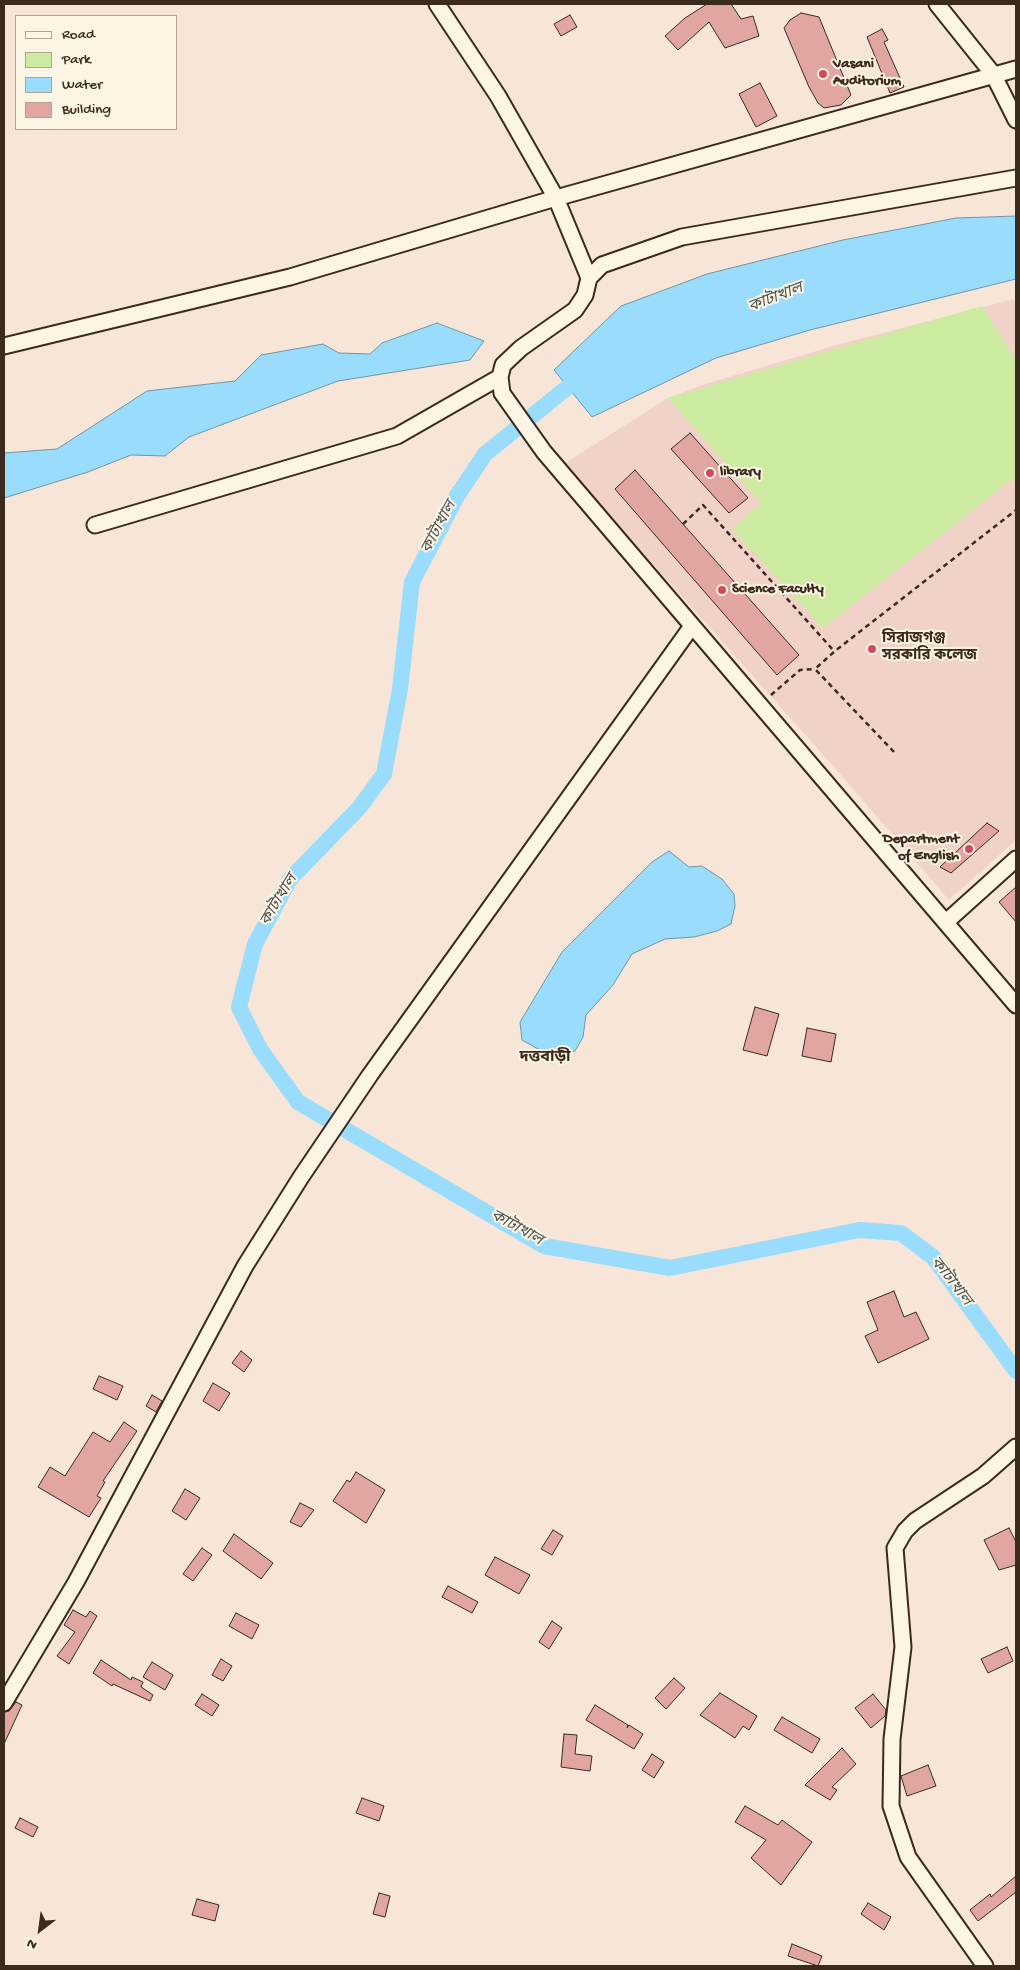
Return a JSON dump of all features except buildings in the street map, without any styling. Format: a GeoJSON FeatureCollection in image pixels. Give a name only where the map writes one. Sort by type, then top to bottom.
{"type":"FeatureCollection","features":[{"type":"Feature","properties":{"kind":"street"},"geometry":{"type":"LineString","coordinates":[[437,4],[498,96],[556,198],[589,278]]}},
{"type":"Feature","properties":{"kind":"street"},"geometry":{"type":"LineString","coordinates":[[937,4],[993,74],[1016,120]]}},
{"type":"Feature","properties":{"kind":"street"},"geometry":{"type":"LineString","coordinates":[[4,346],[290,277],[556,198],[1016,69]]}},
{"type":"Feature","properties":{"kind":"street"},"geometry":{"type":"LineString","coordinates":[[993,74],[1016,78]]}},
{"type":"Feature","properties":{"kind":"street"},"geometry":{"type":"LineString","coordinates":[[1016,178],[682,237],[602,265],[589,278],[585,295],[575,310],[510,357],[503,365],[500,377],[502,393],[544,452],[1016,1005]]}},
{"type":"Feature","properties":{"kind":"street"},"geometry":{"type":"LineString","coordinates":[[95,525],[397,436],[500,377]]}},
{"type":"Feature","properties":{"kind":"street"},"geometry":{"type":"LineString","coordinates":[[4,1703],[76,1582],[245,1266],[301,1177],[370,1075],[692,626]]}},
{"type":"Feature","properties":{"kind":"street"},"geometry":{"type":"LineString","coordinates":[[946,922],[1016,859]]}},
{"type":"Feature","properties":{"kind":"street"},"geometry":{"type":"LineString","coordinates":[[985,1966],[908,1857],[891,1806],[892,1739],[903,1647],[895,1548],[905,1530],[983,1476],[1016,1447]]}},
{"type":"Feature","properties":{"kind":"path"},"geometry":{"type":"LineString","coordinates":[[683,524],[703,505],[835,651]]}},
{"type":"Feature","properties":{"kind":"path"},"geometry":{"type":"LineString","coordinates":[[760,705],[800,670],[815,669],[835,651],[1016,510]]}},
{"type":"Feature","properties":{"kind":"path"},"geometry":{"type":"LineString","coordinates":[[815,669],[894,752]]}},
{"type":"Feature","properties":{"kind":"shaded area","name":"সিরাজগঞ্জ সরকারি কলেজ"},"geometry":{"type":"Polygon","coordinates":[[[1014,299],[1016,303],[1016,840],[949,900],[834,767],[564,464],[666,399],[657,402],[702,385],[840,344],[1014,299]]]}},
{"type":"Feature","properties":{"kind":"green space"},"geometry":{"type":"Polygon","coordinates":[[[982,306],[1016,360],[1016,476],[823,628],[732,529],[761,503],[668,398],[982,306]]]}},
{"type":"Feature","properties":{"kind":"water"},"geometry":{"type":"Polygon","coordinates":[[[1016,216],[1016,279],[810,330],[716,358],[592,417],[554,370],[621,306],[707,274],[843,240],[956,218],[1016,216]]]}},
{"type":"Feature","properties":{"kind":"water"},"geometry":{"type":"Polygon","coordinates":[[[437,323],[484,341],[470,360],[338,381],[189,437],[165,456],[131,455],[88,472],[4,498],[4,453],[57,449],[147,391],[235,381],[261,355],[323,344],[339,353],[370,354],[382,343],[437,323]]]}},
{"type":"Feature","properties":{"kind":"water"},"geometry":{"type":"Polygon","coordinates":[[[669,851],[689,867],[702,866],[722,879],[734,894],[735,906],[731,924],[717,931],[694,937],[665,939],[632,954],[613,985],[586,1015],[583,1037],[575,1051],[561,1056],[540,1050],[522,1040],[520,1022],[562,952],[652,862],[669,851]]]}},
{"type":"Feature","properties":{"kind":"waterway","name":"কাটাখাল"},"geometry":{"type":"LineString","coordinates":[[584,374],[485,454],[457,496],[412,582],[400,689],[384,774],[359,808],[290,879],[255,944],[239,1007],[260,1049],[298,1102],[544,1246],[670,1268],[859,1230],[901,1233],[933,1257],[1016,1371]]}},
{"type":"Feature","properties":{"kind":"place","name":"Vasani Auditorium"},"geometry":{"type":"Point","coordinates":[823,74]}},
{"type":"Feature","properties":{"kind":"place","name":"library"},"geometry":{"type":"Point","coordinates":[710,473]}},
{"type":"Feature","properties":{"kind":"place","name":"Science Faculty"},"geometry":{"type":"Point","coordinates":[722,590]}},
{"type":"Feature","properties":{"kind":"place","name":"সিরাজগঞ্জ সরকারি কলেজ"},"geometry":{"type":"Point","coordinates":[872,649]}},
{"type":"Feature","properties":{"kind":"place","name":"Department of English"},"geometry":{"type":"Point","coordinates":[969,849]}},
{"type":"Feature","properties":{"kind":"district","name":"দত্তবাড়ী"},"geometry":{"type":"Point","coordinates":[545,1059]}}]}
